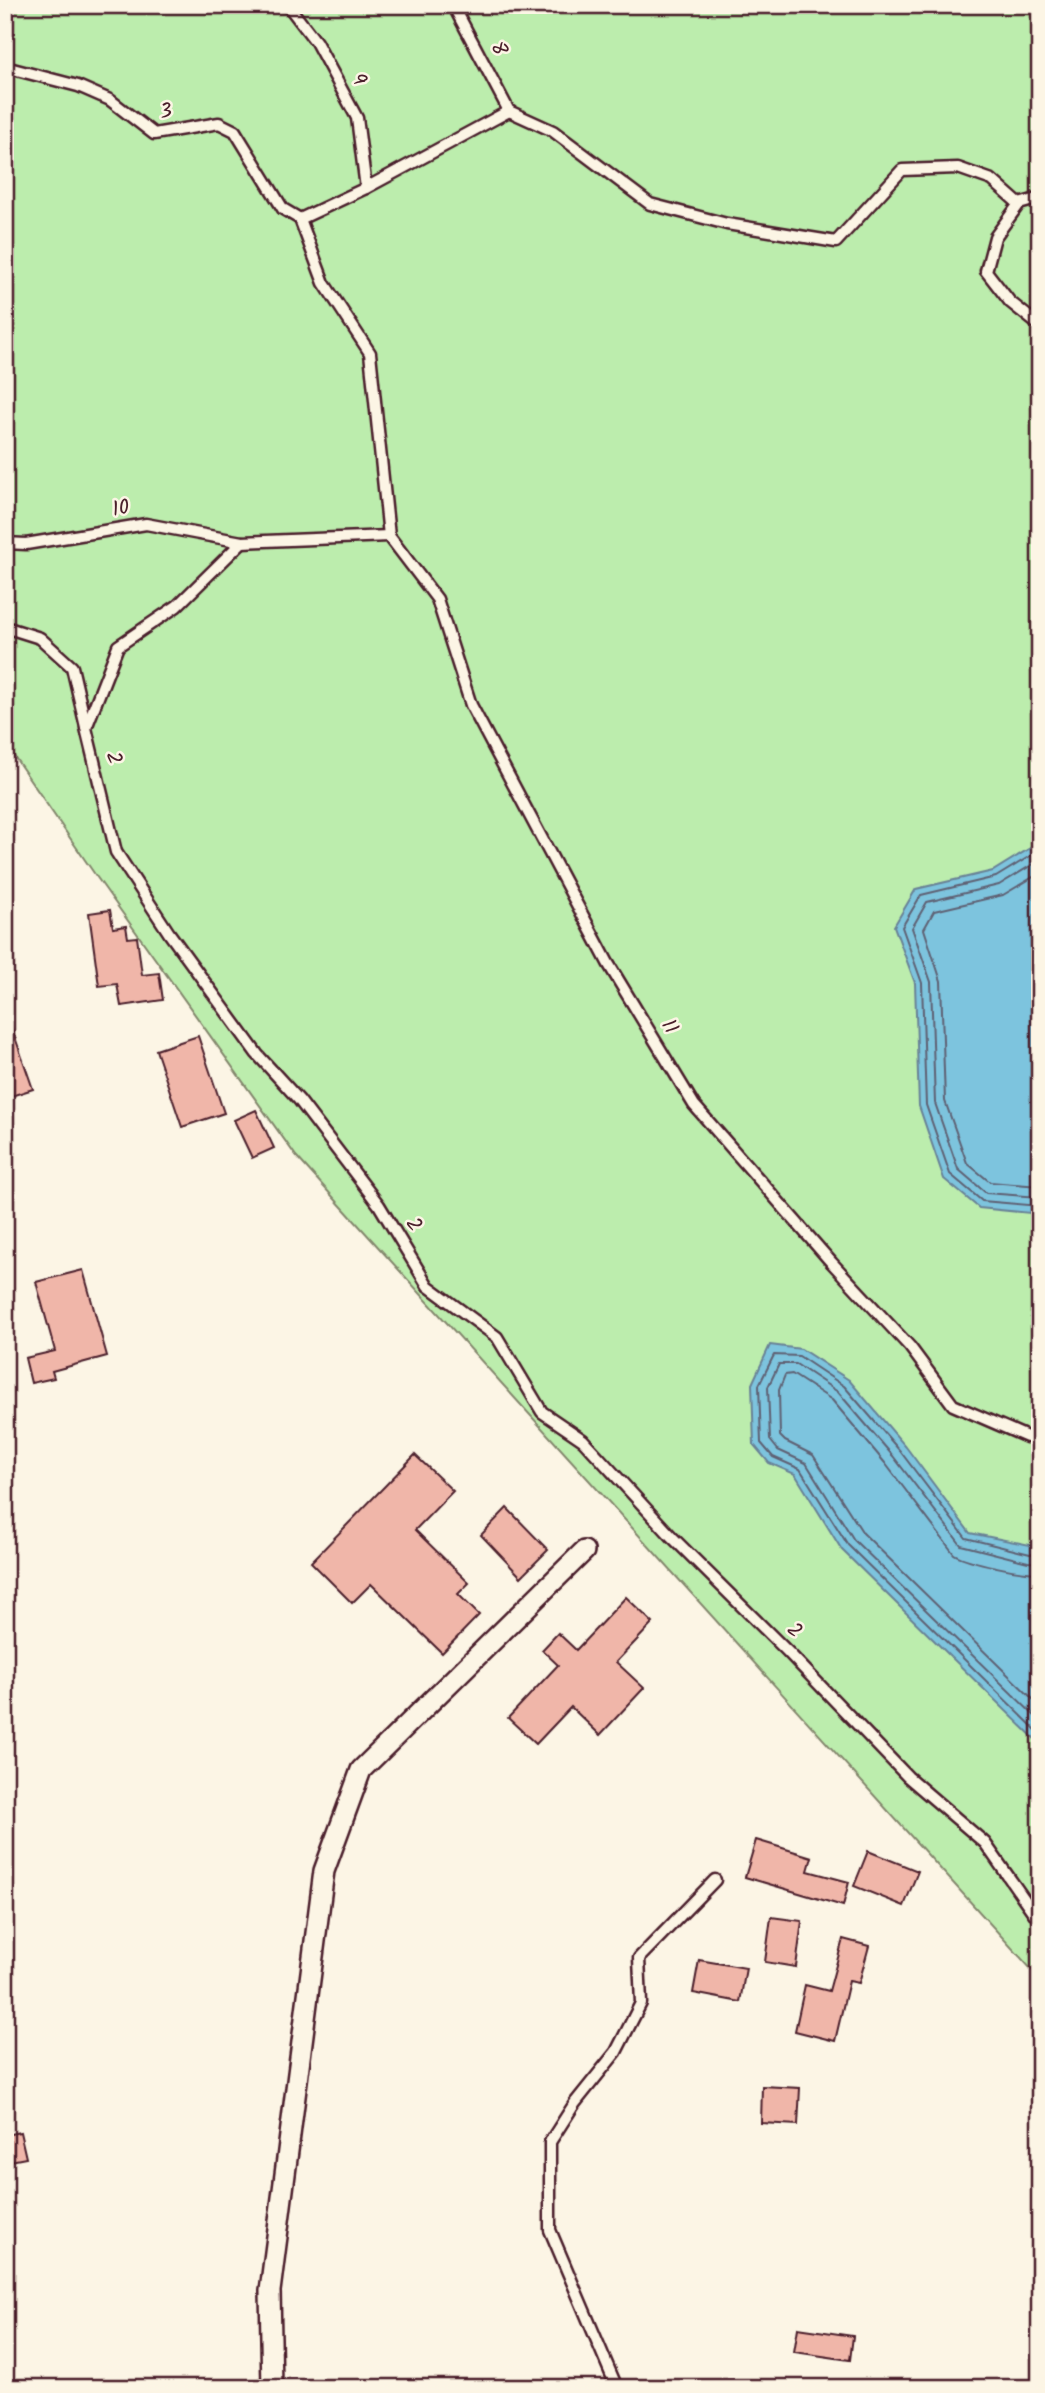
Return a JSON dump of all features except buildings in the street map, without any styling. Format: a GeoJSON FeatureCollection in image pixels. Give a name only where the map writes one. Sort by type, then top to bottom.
{"type":"FeatureCollection","features":[{"type":"Feature","properties":{"kind":"street"},"geometry":{"type":"LineString","coordinates":[[272,2388],[270,2291],[324,1871],[361,1770],[584,1551]]}},
{"type":"Feature","properties":{"kind":"lane","name":"9"},"geometry":{"type":"LineString","coordinates":[[285,5],[316,42],[357,118],[366,188]]}},
{"type":"Feature","properties":{"kind":"lane","name":"8"},"geometry":{"type":"LineString","coordinates":[[453,5],[509,111]]}},
{"type":"Feature","properties":{"kind":"lane","name":"3"},"geometry":{"type":"LineString","coordinates":[[5,67],[78,86],[110,100],[154,134],[219,123],[235,131],[283,209],[300,219]]}},
{"type":"Feature","properties":{"kind":"lane"},"geometry":{"type":"LineString","coordinates":[[389,536],[370,354],[324,283],[300,219],[366,188],[509,111],[553,131],[650,204],[727,224],[836,242],[902,170],[958,168],[992,180],[1019,204]]}},
{"type":"Feature","properties":{"kind":"lane"},"geometry":{"type":"LineString","coordinates":[[1040,198],[1019,204],[995,237],[986,271],[1010,302],[1040,326]]}},
{"type":"Feature","properties":{"kind":"lane","name":"10"},"geometry":{"type":"LineString","coordinates":[[5,543],[26,544],[146,524],[242,542],[389,536]]}},
{"type":"Feature","properties":{"kind":"lane","name":"11"},"geometry":{"type":"LineString","coordinates":[[389,536],[437,599],[471,705],[608,963],[694,1105],[832,1263],[910,1347],[954,1405],[1027,1437],[1040,1435]]}},
{"type":"Feature","properties":{"kind":"lane","name":"2"},"geometry":{"type":"LineString","coordinates":[[242,542],[177,606],[118,646],[86,728],[116,852],[169,933],[257,1054],[299,1100],[379,1205],[428,1286],[497,1337],[542,1412],[583,1440],[672,1537],[908,1777],[985,1843],[1040,1922]]}},
{"type":"Feature","properties":{"kind":"lane"},"geometry":{"type":"LineString","coordinates":[[5,627],[40,638],[72,667],[86,728]]}},
{"type":"Feature","properties":{"kind":"lane"},"geometry":{"type":"LineString","coordinates":[[617,2388],[563,2267],[550,2230],[550,2142],[575,2103],[616,2052],[640,2003],[639,1958],[715,1880]]}},
{"type":"Feature","properties":{"kind":"green space"},"geometry":{"type":"Polygon","coordinates":[[[5,5],[1040,5],[1040,1979],[296,1156],[96,876],[5,743],[5,5]]]}},
{"type":"Feature","properties":{"kind":"water"},"geometry":{"type":"Polygon","coordinates":[[[1040,842],[1040,1214],[979,1208],[944,1179],[919,1106],[915,983],[894,926],[916,889],[993,871],[1040,842]]]}},
{"type":"Feature","properties":{"kind":"water"},"geometry":{"type":"Polygon","coordinates":[[[770,1345],[801,1349],[849,1380],[906,1447],[970,1533],[1040,1547],[1040,1744],[842,1550],[795,1474],[769,1463],[754,1445],[752,1384],[770,1345]]]}}]}
